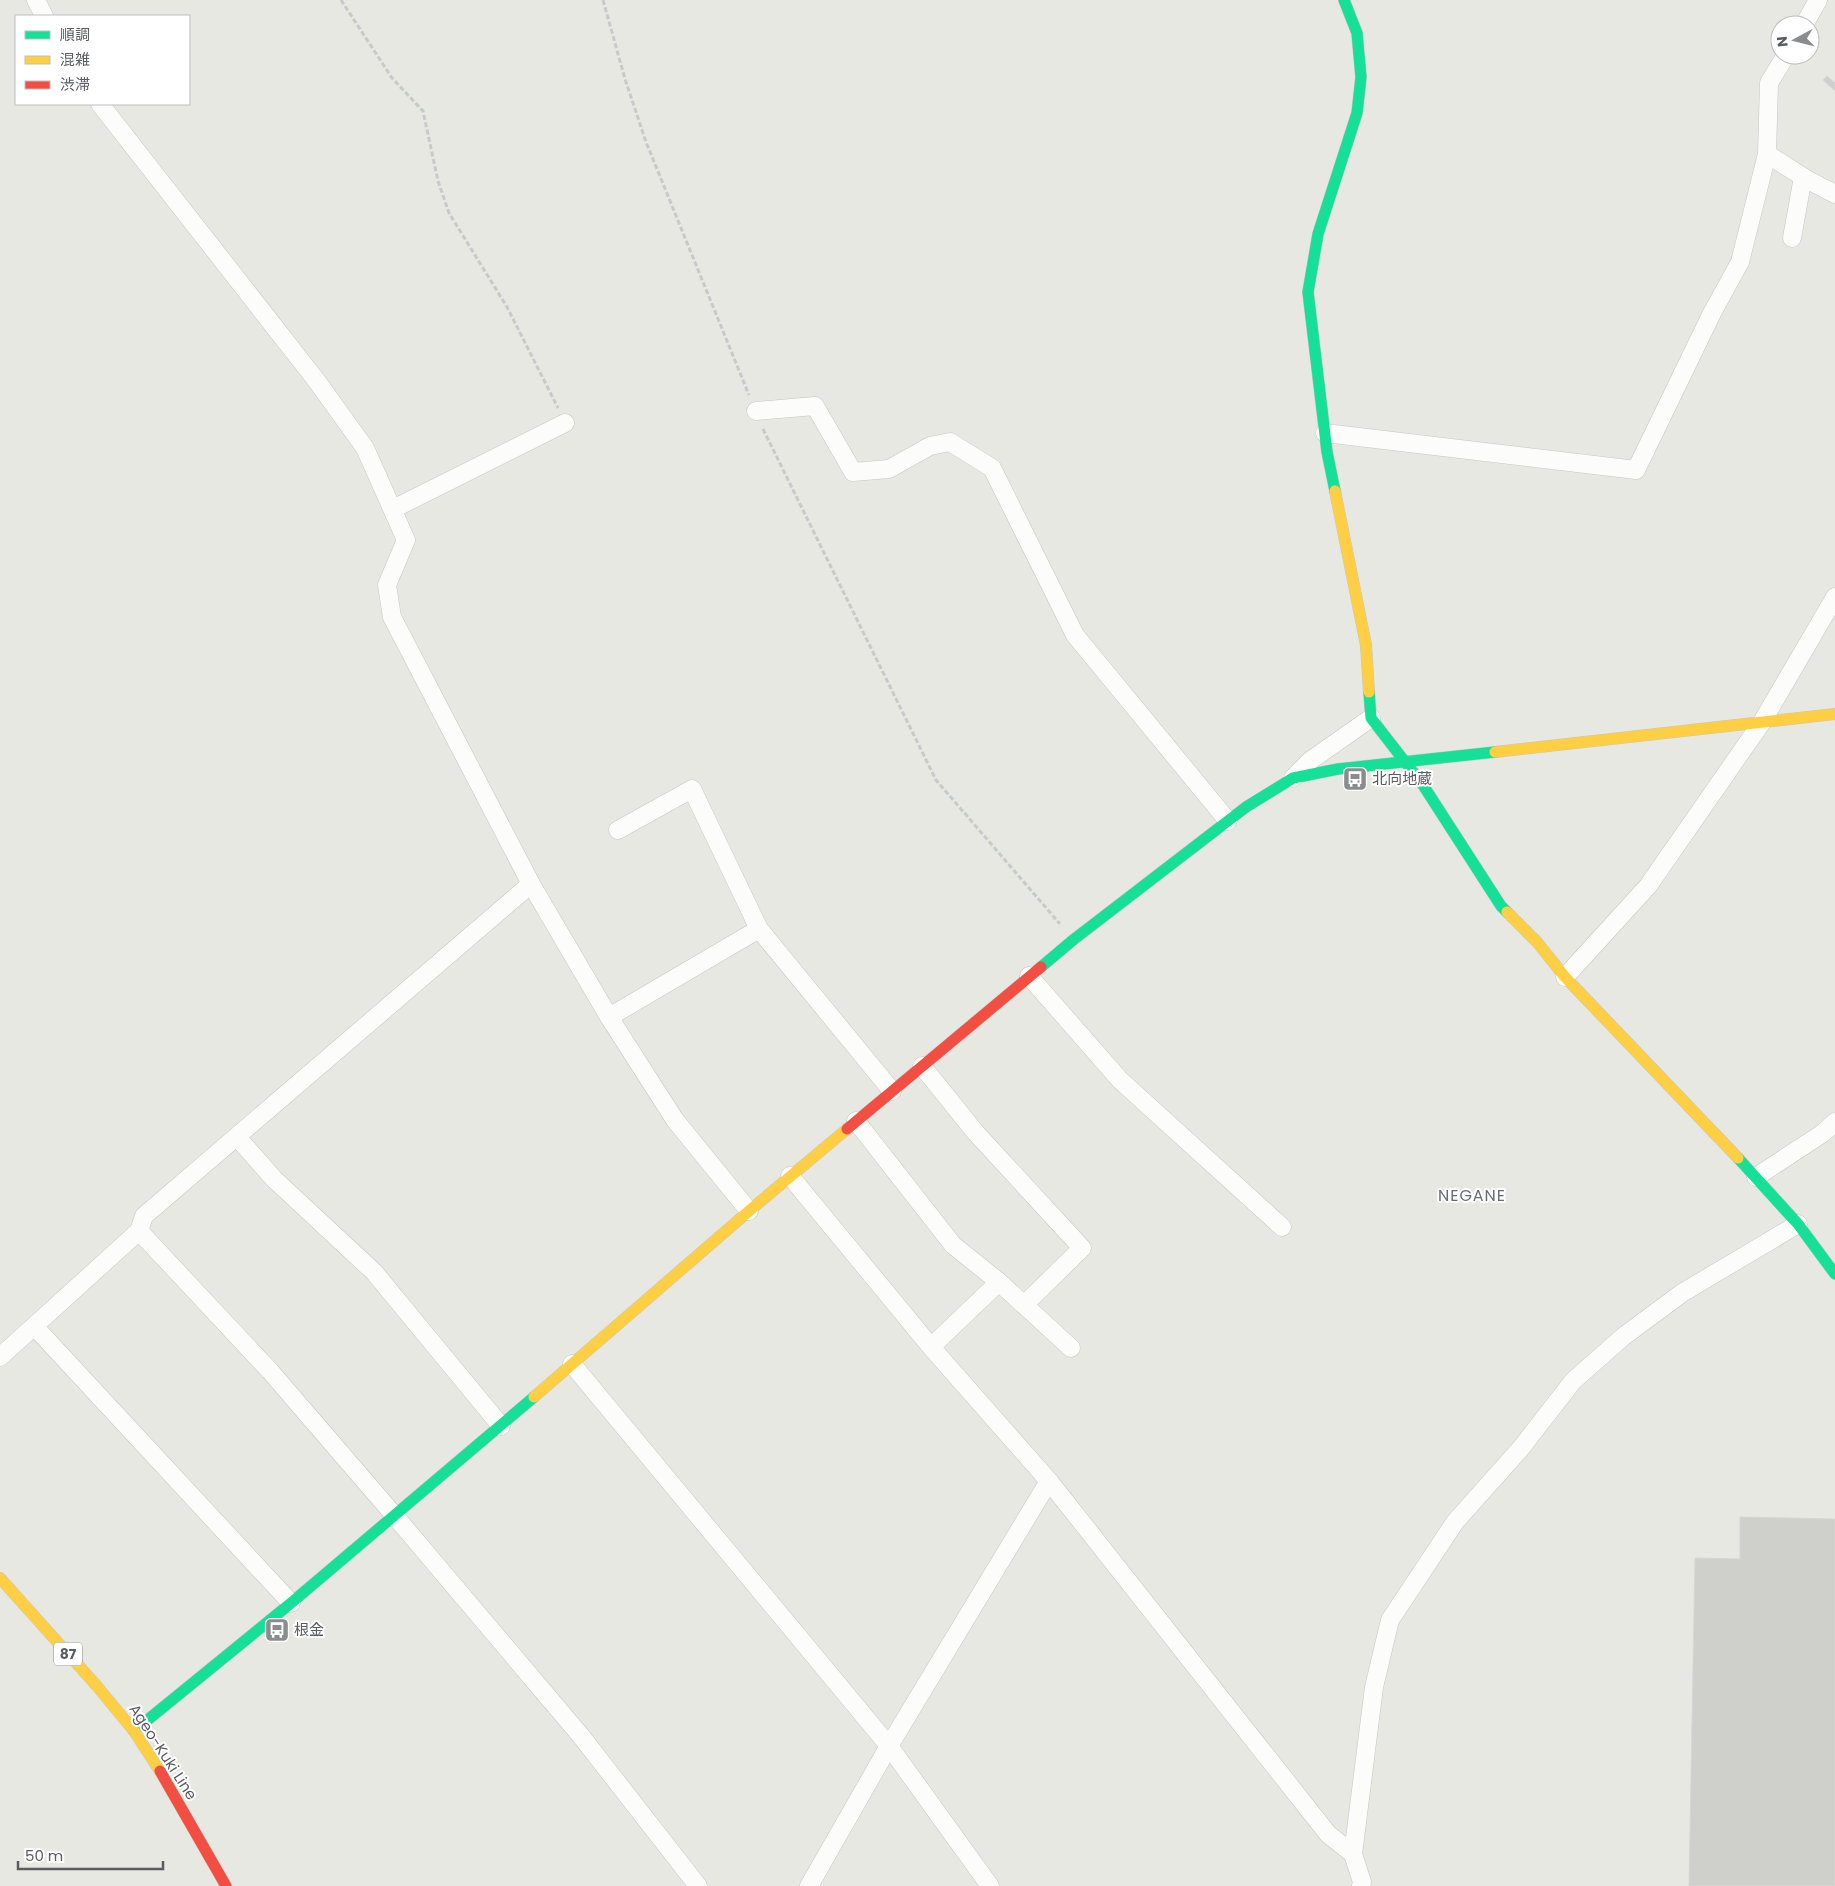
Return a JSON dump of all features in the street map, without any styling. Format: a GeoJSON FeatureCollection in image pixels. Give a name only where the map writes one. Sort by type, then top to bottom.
{"type":"FeatureCollection","features":[{"type":"Feature","properties":{"kind":"street"},"geometry":{"type":"LineString","coordinates":[[36,0],[44,15]]}},
{"type":"Feature","properties":{"kind":"street"},"geometry":{"type":"LineString","coordinates":[[1344,0],[1357,33],[1361,77],[1357,113],[1318,234],[1308,292],[1325,433],[1366,645],[1371,718],[1406,761],[1501,906],[1537,942],[1565,977],[1756,1177],[1798,1224],[1835,1274]]}},
{"type":"Feature","properties":{"kind":"street"},"geometry":{"type":"LineString","coordinates":[[1810,15],[1818,0]]}},
{"type":"Feature","properties":{"kind":"street"},"geometry":{"type":"LineString","coordinates":[[1325,433],[1636,470],[1712,312],[1740,262],[1766,154],[1769,83],[1780,65]]}},
{"type":"Feature","properties":{"kind":"street"},"geometry":{"type":"LineString","coordinates":[[101,105],[316,380],[365,448],[406,540],[387,585],[392,617],[532,884],[609,1017],[675,1120],[749,1211]]}},
{"type":"Feature","properties":{"kind":"street"},"geometry":{"type":"LineString","coordinates":[[1766,154],[1835,194]]}},
{"type":"Feature","properties":{"kind":"street"},"geometry":{"type":"LineString","coordinates":[[1792,238],[1803,177]]}},
{"type":"Feature","properties":{"kind":"street"},"geometry":{"type":"LineString","coordinates":[[756,410],[815,406],[854,472],[888,469],[930,446],[950,442],[992,468],[1075,635],[1228,821]]}},
{"type":"Feature","properties":{"kind":"street"},"geometry":{"type":"LineString","coordinates":[[392,509],[565,423]]}},
{"type":"Feature","properties":{"kind":"street"},"geometry":{"type":"LineString","coordinates":[[1565,977],[1648,886],[1762,722],[1835,597]]}},
{"type":"Feature","properties":{"kind":"street"},"geometry":{"type":"LineString","coordinates":[[1292,778],[1338,769],[1835,714]]}},
{"type":"Feature","properties":{"kind":"street"},"geometry":{"type":"LineString","coordinates":[[134,1731],[291,1603],[501,1426],[790,1176],[1029,976],[1228,821],[1292,778],[1311,760],[1371,718]]}},
{"type":"Feature","properties":{"kind":"street"},"geometry":{"type":"LineString","coordinates":[[618,830],[692,789],[759,929],[892,1091]]}},
{"type":"Feature","properties":{"kind":"street"},"geometry":{"type":"LineString","coordinates":[[0,1357],[139,1231],[144,1216],[532,884]]}},
{"type":"Feature","properties":{"kind":"street"},"geometry":{"type":"LineString","coordinates":[[609,1017],[759,929]]}},
{"type":"Feature","properties":{"kind":"street"},"geometry":{"type":"LineString","coordinates":[[1029,976],[1120,1080],[1282,1227]]}},
{"type":"Feature","properties":{"kind":"street"},"geometry":{"type":"LineString","coordinates":[[922,1066],[976,1133],[1082,1248],[1024,1305]]}},
{"type":"Feature","properties":{"kind":"street"},"geometry":{"type":"LineString","coordinates":[[856,1121],[953,1245],[999,1282],[1071,1348]]}},
{"type":"Feature","properties":{"kind":"street"},"geometry":{"type":"LineString","coordinates":[[1756,1177],[1823,1133],[1835,1122]]}},
{"type":"Feature","properties":{"kind":"street"},"geometry":{"type":"LineString","coordinates":[[237,1137],[274,1179],[374,1272],[501,1426]]}},
{"type":"Feature","properties":{"kind":"street"},"geometry":{"type":"LineString","coordinates":[[790,1176],[931,1348],[1049,1481],[1328,1834],[1353,1854]]}},
{"type":"Feature","properties":{"kind":"street"},"geometry":{"type":"LineString","coordinates":[[1361,1886],[1362,1882],[1353,1854],[1374,1687],[1390,1620],[1455,1522],[1521,1448],[1573,1382],[1624,1336],[1682,1293],[1798,1224]]}},
{"type":"Feature","properties":{"kind":"street"},"geometry":{"type":"LineString","coordinates":[[139,1231],[270,1371],[394,1515],[581,1736],[698,1886]]}},
{"type":"Feature","properties":{"kind":"street"},"geometry":{"type":"LineString","coordinates":[[931,1348],[999,1282]]}},
{"type":"Feature","properties":{"kind":"street"},"geometry":{"type":"LineString","coordinates":[[34,1326],[291,1603]]}},
{"type":"Feature","properties":{"kind":"street"},"geometry":{"type":"LineString","coordinates":[[572,1364],[888,1746],[990,1886]]}},
{"type":"Feature","properties":{"kind":"street"},"geometry":{"type":"LineString","coordinates":[[809,1886],[888,1746],[1049,1481]]}},
{"type":"Feature","properties":{"kind":"street","name":"Ageo-Kuki Line"},"geometry":{"type":"LineString","coordinates":[[0,1578],[96,1685],[134,1731],[168,1783],[226,1886]]}},
{"type":"Feature","properties":{"kind":"path"},"geometry":{"type":"LineString","coordinates":[[341,0],[392,78],[423,111],[438,180],[449,213],[507,308],[565,423]]}},
{"type":"Feature","properties":{"kind":"path"},"geometry":{"type":"LineString","coordinates":[[603,0],[625,80],[646,142],[756,410],[936,780],[1074,940]]}},
{"type":"Feature","properties":{"kind":"building"},"geometry":{"type":"Polygon","coordinates":[[[1827,76],[1835,83],[1835,91],[1823,80],[1827,76]]]}},
{"type":"Feature","properties":{"kind":"building"},"geometry":{"type":"Polygon","coordinates":[[[1740,1517],[1835,1519],[1835,1886],[1689,1886],[1695,1558],[1740,1559],[1740,1517]]]}},
{"type":"Feature","properties":{"kind":"traffic: fast"},"geometry":{"type":"LineString","coordinates":[[1335,491],[1327,452],[1308,292],[1318,234],[1357,113],[1361,77],[1357,33],[1344,0]]}},
{"type":"Feature","properties":{"kind":"traffic: fast"},"geometry":{"type":"LineString","coordinates":[[1369,692],[1371,718],[1423,785],[1501,906],[1507,912]]}},
{"type":"Feature","properties":{"kind":"traffic: fast"},"geometry":{"type":"LineString","coordinates":[[1041,967],[1073,940],[1246,807],[1293,778],[1338,769],[1495,752]]}},
{"type":"Feature","properties":{"kind":"traffic: fast"},"geometry":{"type":"LineString","coordinates":[[1738,1158],[1798,1224],[1835,1274]]}},
{"type":"Feature","properties":{"kind":"traffic: fast"},"geometry":{"type":"LineString","coordinates":[[134,1731],[291,1603],[534,1397]]}},
{"type":"Feature","properties":{"kind":"traffic: slow"},"geometry":{"type":"LineString","coordinates":[[1335,491],[1366,645],[1369,692]]}},
{"type":"Feature","properties":{"kind":"traffic: slow"},"geometry":{"type":"LineString","coordinates":[[1495,752],[1835,714]]}},
{"type":"Feature","properties":{"kind":"traffic: slow"},"geometry":{"type":"LineString","coordinates":[[1507,912],[1537,942],[1565,977],[1738,1158]]}},
{"type":"Feature","properties":{"kind":"traffic: slow"},"geometry":{"type":"LineString","coordinates":[[534,1397],[847,1129]]}},
{"type":"Feature","properties":{"kind":"traffic: slow"},"geometry":{"type":"LineString","coordinates":[[0,1578],[96,1685],[134,1731],[160,1771]]}},
{"type":"Feature","properties":{"kind":"traffic: jam"},"geometry":{"type":"LineString","coordinates":[[847,1129],[1041,967]]}},
{"type":"Feature","properties":{"kind":"traffic: jam"},"geometry":{"type":"LineString","coordinates":[[160,1771],[226,1886]]}},
{"type":"Feature","properties":{"kind":"place","name":"北向地蔵"},"geometry":{"type":"Point","coordinates":[1355,779]}},
{"type":"Feature","properties":{"kind":"place","name":"根金"},"geometry":{"type":"Point","coordinates":[277,1630]}},
{"type":"Feature","properties":{"kind":"district","name":"NEGANE"},"geometry":{"type":"Point","coordinates":[1472,1195]}}]}
